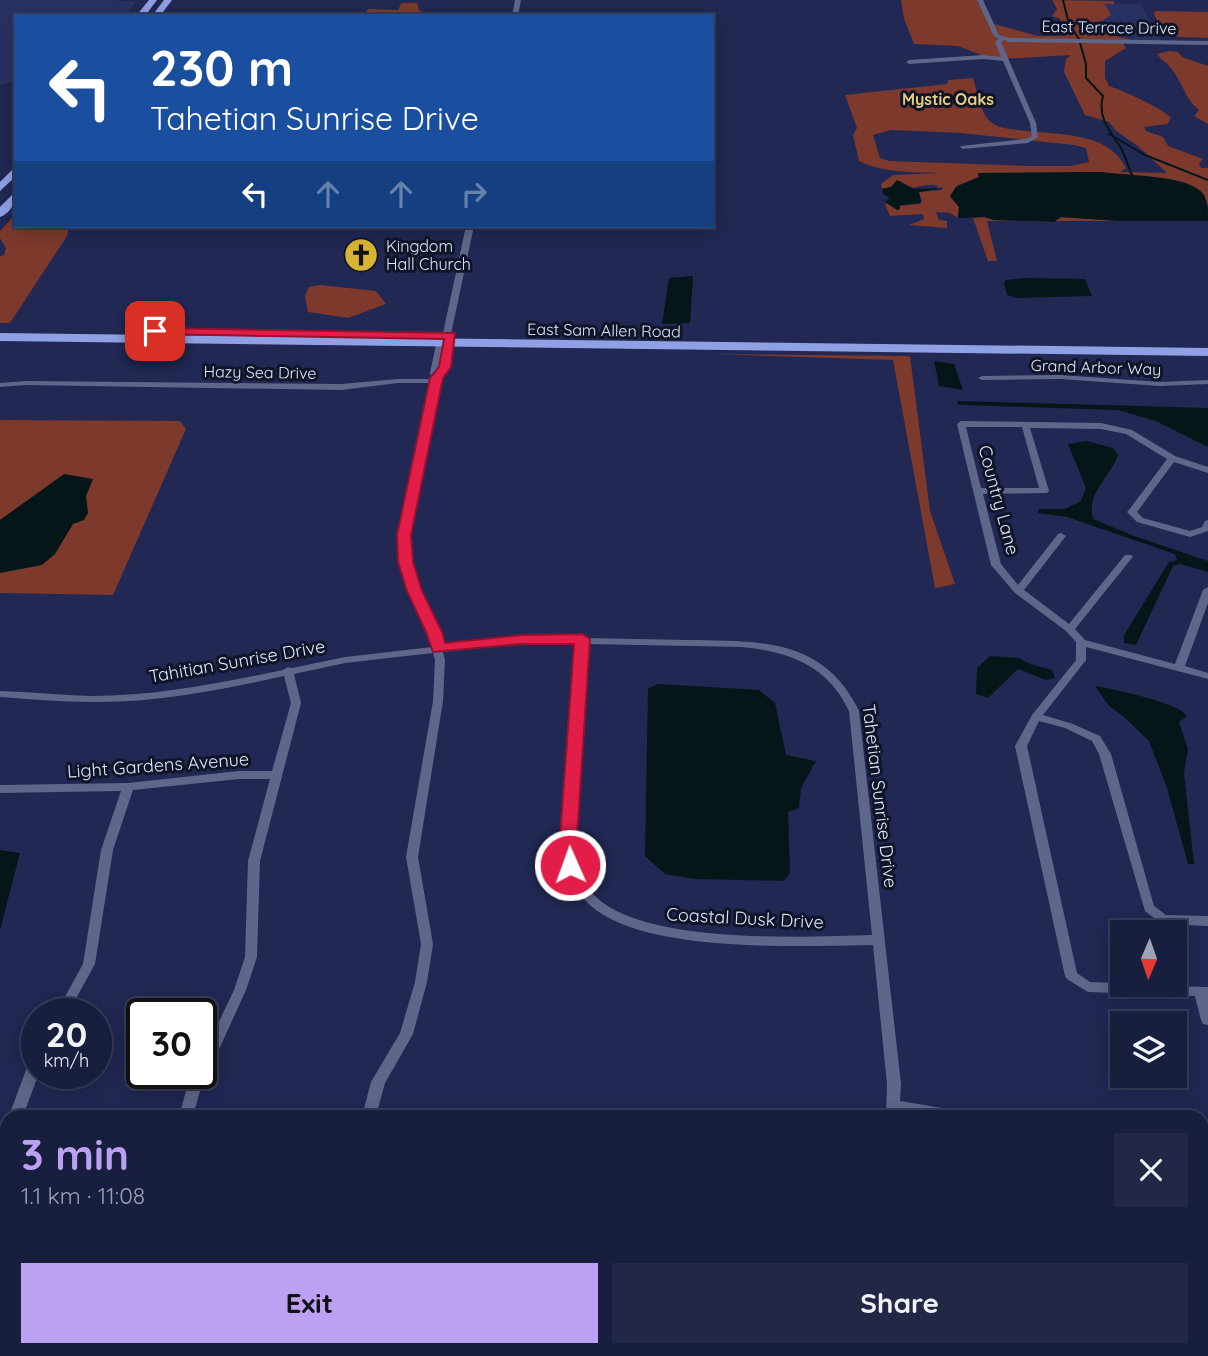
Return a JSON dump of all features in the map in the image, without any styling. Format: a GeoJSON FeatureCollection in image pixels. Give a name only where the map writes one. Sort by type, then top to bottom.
{"type":"FeatureCollection","features":[{"type":"Feature","properties":{"kind":"main road"},"geometry":{"type":"LineString","coordinates":[[142,14],[153,0]]}},
{"type":"Feature","properties":{"kind":"main road"},"geometry":{"type":"LineString","coordinates":[[0,188],[14,171]]}},
{"type":"Feature","properties":{"kind":"main road"},"geometry":{"type":"LineString","coordinates":[[0,214],[14,196]]}},
{"type":"Feature","properties":{"kind":"main road","name":"East Sam Allen Road"},"geometry":{"type":"LineString","coordinates":[[0,329],[1208,352]]}},
{"type":"Feature","properties":{"kind":"main road","name":"East Sam Allen Road"},"geometry":{"type":"LineString","coordinates":[[0,337],[446,339]]}},
{"type":"Feature","properties":{"kind":"main road"},"geometry":{"type":"LineString","coordinates":[[446,339],[1208,344]]}},
{"type":"Feature","properties":{"kind":"street"},"geometry":{"type":"LineString","coordinates":[[980,0],[996,36],[1005,39]]}},
{"type":"Feature","properties":{"kind":"street"},"geometry":{"type":"LineString","coordinates":[[963,147],[1028,141],[1035,137],[1033,123],[998,42],[1005,39]]}},
{"type":"Feature","properties":{"kind":"street","name":"East Terrace Drive"},"geometry":{"type":"LineString","coordinates":[[1005,39],[1208,43]]}},
{"type":"Feature","properties":{"kind":"street"},"geometry":{"type":"LineString","coordinates":[[909,61],[1005,59]]}},
{"type":"Feature","properties":{"kind":"street"},"geometry":{"type":"LineString","coordinates":[[371,1110],[378,1082],[406,1034],[421,982],[427,944],[412,857],[441,679],[434,632],[409,579],[403,551],[436,379],[434,373],[446,339],[470,228]]}},
{"type":"Feature","properties":{"kind":"street","name":"Grand Arbor Way"},"geometry":{"type":"LineString","coordinates":[[982,378],[1060,377],[1160,384],[1208,382]]}},
{"type":"Feature","properties":{"kind":"street","name":"Hazy Sea Drive"},"geometry":{"type":"LineString","coordinates":[[0,385],[26,383],[341,387],[436,379]]}},
{"type":"Feature","properties":{"kind":"street","name":"Country Lane"},"geometry":{"type":"LineString","coordinates":[[1081,642],[1070,629],[1018,591],[996,565],[961,424],[1101,426],[1129,432],[1171,458],[1208,470]]}},
{"type":"Feature","properties":{"kind":"street"},"geometry":{"type":"LineString","coordinates":[[978,491],[1044,491],[1025,425]]}},
{"type":"Feature","properties":{"kind":"street"},"geometry":{"type":"LineString","coordinates":[[1171,458],[1132,512],[1140,520],[1190,534],[1206,529],[1208,523]]}},
{"type":"Feature","properties":{"kind":"street"},"geometry":{"type":"LineString","coordinates":[[1018,591],[1061,536]]}},
{"type":"Feature","properties":{"kind":"street"},"geometry":{"type":"LineString","coordinates":[[1070,629],[1128,557]]}},
{"type":"Feature","properties":{"kind":"street"},"geometry":{"type":"LineString","coordinates":[[1179,668],[1208,590]]}},
{"type":"Feature","properties":{"kind":"street","name":"Tahetian Sunrise Drive"},"geometry":{"type":"LineString","coordinates":[[438,649],[522,640],[582,639],[760,645],[800,656],[842,687],[854,711],[894,1110]]}},
{"type":"Feature","properties":{"kind":"street","name":"Coastal Dusk Drive"},"geometry":{"type":"LineString","coordinates":[[582,639],[568,837],[570,865],[583,889],[600,908],[634,925],[668,933],[729,938],[879,940]]}},
{"type":"Feature","properties":{"kind":"street"},"geometry":{"type":"LineString","coordinates":[[1208,676],[1081,642],[1081,660],[1036,717],[1021,746],[1071,976],[1088,987],[1204,992],[1208,1020]]}},
{"type":"Feature","properties":{"kind":"street","name":"Tahitian Sunrise Drive"},"geometry":{"type":"LineString","coordinates":[[0,694],[92,699],[148,696],[222,686],[288,670],[438,649]]}},
{"type":"Feature","properties":{"kind":"street"},"geometry":{"type":"LineString","coordinates":[[188,1110],[193,1091],[240,990],[251,957],[254,861],[296,703],[288,670]]}},
{"type":"Feature","properties":{"kind":"street"},"geometry":{"type":"LineString","coordinates":[[1036,717],[1069,726],[1096,739],[1105,754],[1149,908],[1163,919],[1208,921]]}},
{"type":"Feature","properties":{"kind":"street","name":"Light Gardens Avenue"},"geometry":{"type":"LineString","coordinates":[[0,789],[128,787],[239,775],[277,775]]}},
{"type":"Feature","properties":{"kind":"street"},"geometry":{"type":"LineString","coordinates":[[70,998],[89,964],[107,850],[128,787]]}},
{"type":"Feature","properties":{"kind":"street"},"geometry":{"type":"LineString","coordinates":[[18,1110],[26,1089]]}},
{"type":"Feature","properties":{"kind":"shaded area"},"geometry":{"type":"Polygon","coordinates":[[[0,0],[136,2],[126,14],[14,14],[14,82],[0,85],[0,0]]]}},
{"type":"Feature","properties":{"kind":"shaded area"},"geometry":{"type":"Polygon","coordinates":[[[901,0],[977,0],[999,39],[1123,43],[1126,48],[1105,61],[1105,78],[1109,86],[1152,105],[1171,118],[1167,124],[1144,127],[1146,131],[1163,137],[1168,146],[1203,159],[1199,163],[1201,168],[1208,168],[1208,205],[1182,182],[1157,178],[1101,172],[978,173],[979,177],[958,185],[950,196],[959,207],[958,218],[950,213],[936,212],[939,220],[947,221],[947,228],[909,225],[924,219],[923,214],[890,216],[885,204],[888,203],[897,210],[899,206],[920,204],[922,201],[919,192],[942,190],[942,187],[909,187],[900,181],[882,189],[881,184],[893,175],[939,173],[888,170],[859,161],[853,135],[857,128],[845,95],[947,84],[948,80],[973,78],[982,109],[988,120],[995,125],[1093,141],[1118,156],[1126,168],[1120,172],[1167,173],[1109,122],[1085,115],[1064,72],[1066,59],[1071,55],[1002,59],[981,55],[958,46],[914,44],[904,19],[901,0]],[[891,130],[873,135],[880,158],[889,161],[1030,166],[1071,166],[1089,162],[1086,148],[1074,145],[960,133],[891,130]]]}},
{"type":"Feature","properties":{"kind":"shaded area"},"geometry":{"type":"Polygon","coordinates":[[[1052,0],[1113,1],[1115,4],[1105,4],[1111,15],[1099,23],[1113,35],[1131,40],[1010,39],[999,35],[994,24],[1038,36],[1065,36],[1067,32],[1060,19],[1052,16],[1057,9],[1052,0]]]}},
{"type":"Feature","properties":{"kind":"shaded area"},"geometry":{"type":"Polygon","coordinates":[[[401,3],[417,3],[419,10],[425,13],[365,14],[368,9],[398,10],[401,3]]]}},
{"type":"Feature","properties":{"kind":"shaded area"},"geometry":{"type":"Polygon","coordinates":[[[1105,4],[1140,4],[1162,41],[1129,41],[1101,27],[1098,22],[1104,18],[1105,4]]]}},
{"type":"Feature","properties":{"kind":"shaded area"},"geometry":{"type":"Polygon","coordinates":[[[1155,11],[1208,12],[1208,38],[1179,37],[1164,32],[1154,15],[1155,11]]]}},
{"type":"Feature","properties":{"kind":"shaded area"},"geometry":{"type":"Polygon","coordinates":[[[1178,52],[1182,57],[1208,66],[1208,124],[1194,116],[1199,110],[1168,64],[1157,54],[1178,52]]]}},
{"type":"Feature","properties":{"kind":"shaded area"},"geometry":{"type":"Polygon","coordinates":[[[1101,172],[1156,177],[1197,188],[1204,195],[1208,207],[1208,221],[1119,221],[1061,217],[1054,222],[958,218],[959,207],[950,196],[956,187],[979,177],[978,173],[1101,172]]]}},
{"type":"Feature","properties":{"kind":"shaded area"},"geometry":{"type":"Polygon","coordinates":[[[897,180],[914,189],[945,188],[919,192],[921,203],[900,205],[897,210],[885,202],[890,198],[883,194],[882,189],[891,187],[897,180]]]}},
{"type":"Feature","properties":{"kind":"shaded area"},"geometry":{"type":"Polygon","coordinates":[[[14,216],[14,228],[69,228],[67,236],[10,323],[0,323],[0,256],[4,255],[6,248],[0,238],[0,231],[14,216]]]}},
{"type":"Feature","properties":{"kind":"shaded area"},"geometry":{"type":"Polygon","coordinates":[[[1061,217],[1119,221],[1055,221],[1061,217]]]}},
{"type":"Feature","properties":{"kind":"shaded area"},"geometry":{"type":"Polygon","coordinates":[[[973,218],[1024,221],[987,221],[997,261],[988,261],[973,218]]]}},
{"type":"Feature","properties":{"kind":"shaded area"},"geometry":{"type":"Polygon","coordinates":[[[693,276],[690,323],[662,324],[669,278],[693,276]]]}},
{"type":"Feature","properties":{"kind":"shaded area"},"geometry":{"type":"Polygon","coordinates":[[[1085,279],[1092,296],[1017,298],[1007,295],[1004,283],[1006,280],[1085,279]]]}},
{"type":"Feature","properties":{"kind":"shaded area"},"geometry":{"type":"Polygon","coordinates":[[[320,285],[376,291],[386,304],[348,318],[308,312],[305,296],[309,287],[320,285]]]}},
{"type":"Feature","properties":{"kind":"shaded area"},"geometry":{"type":"Polygon","coordinates":[[[713,354],[910,356],[930,511],[955,584],[935,588],[893,360],[713,354]]]}},
{"type":"Feature","properties":{"kind":"shaded area"},"geometry":{"type":"Polygon","coordinates":[[[934,361],[954,364],[963,390],[939,386],[934,361]]]}},
{"type":"Feature","properties":{"kind":"shaded area"},"geometry":{"type":"Polygon","coordinates":[[[958,401],[1208,408],[1208,447],[1156,421],[1118,410],[963,405],[957,404],[958,401]]]}},
{"type":"Feature","properties":{"kind":"shaded area"},"geometry":{"type":"Polygon","coordinates":[[[0,420],[180,421],[186,429],[113,595],[0,593],[0,420]]]}},
{"type":"Feature","properties":{"kind":"shaded area"},"geometry":{"type":"Polygon","coordinates":[[[1087,441],[1113,448],[1118,455],[1096,493],[1093,519],[1208,561],[1208,572],[1180,564],[1173,566],[1136,645],[1124,643],[1124,635],[1169,562],[1177,560],[1175,554],[1067,517],[1038,513],[1039,509],[1065,509],[1081,501],[1086,488],[1068,444],[1087,441]]]}},
{"type":"Feature","properties":{"kind":"shaded area"},"geometry":{"type":"Polygon","coordinates":[[[64,474],[93,479],[86,496],[88,513],[84,520],[73,524],[55,554],[42,565],[0,573],[0,520],[64,474]]]}},
{"type":"Feature","properties":{"kind":"shaded area"},"geometry":{"type":"Polygon","coordinates":[[[990,656],[1019,658],[1052,670],[1055,678],[1046,680],[1018,669],[988,698],[976,694],[977,668],[990,656]]]}},
{"type":"Feature","properties":{"kind":"shaded area"},"geometry":{"type":"Polygon","coordinates":[[[658,684],[759,690],[775,703],[786,755],[816,761],[801,788],[799,808],[788,812],[790,873],[784,881],[695,879],[665,874],[645,856],[648,689],[658,684]]]}},
{"type":"Feature","properties":{"kind":"shaded area"},"geometry":{"type":"Polygon","coordinates":[[[1095,686],[1159,701],[1187,716],[1179,722],[1188,749],[1184,773],[1194,864],[1188,864],[1167,788],[1149,741],[1109,706],[1095,686]]]}},
{"type":"Feature","properties":{"kind":"shaded area"},"geometry":{"type":"Polygon","coordinates":[[[0,850],[20,853],[0,930],[0,850]]]}},
{"type":"Feature","properties":{"kind":"waterway"},"geometry":{"type":"LineString","coordinates":[[1063,0],[1069,24],[1079,39]]}},
{"type":"Feature","properties":{"kind":"waterway"},"geometry":{"type":"LineString","coordinates":[[1080,43],[1086,64],[1086,78],[1103,96],[1103,118],[1113,137]]}},
{"type":"Feature","properties":{"kind":"waterway"},"geometry":{"type":"LineString","coordinates":[[1109,134],[1113,137]]}},
{"type":"Feature","properties":{"kind":"waterway"},"geometry":{"type":"LineString","coordinates":[[1113,137],[1145,155],[1208,180]]}},
{"type":"Feature","properties":{"kind":"waterway"},"geometry":{"type":"LineString","coordinates":[[1113,137],[1132,175]]}},
{"type":"Feature","properties":{"kind":"place","name":"Kingdom Hall Church"},"geometry":{"type":"Point","coordinates":[361,255]}},
{"type":"Feature","properties":{"kind":"district","name":"Mystic Oaks"},"geometry":{"type":"Point","coordinates":[948,99]}},
{"type":"Feature","properties":{"kind":"route"},"geometry":{"type":"LineString","coordinates":[[155,331],[451,336],[445,367],[436,378],[404,535],[405,562],[409,579],[434,632],[438,649],[522,640],[582,639],[568,837],[570,865]]}}]}
